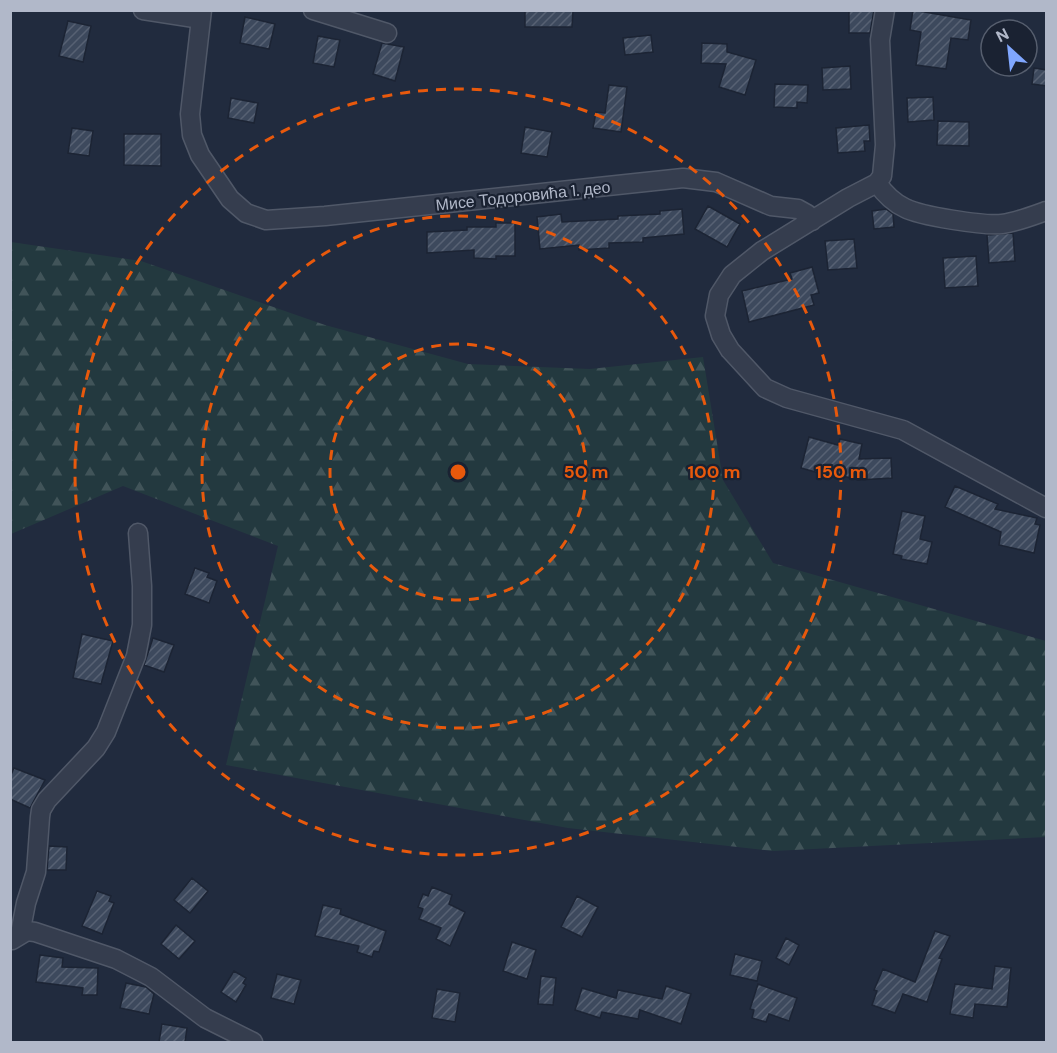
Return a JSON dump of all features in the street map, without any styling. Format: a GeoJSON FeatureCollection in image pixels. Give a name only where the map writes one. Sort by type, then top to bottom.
{"type":"FeatureCollection","features":[{"type":"Feature","properties":{"kind":"street"},"geometry":{"type":"LineString","coordinates":[[144,10],[201,15]]}},
{"type":"Feature","properties":{"kind":"street"},"geometry":{"type":"LineString","coordinates":[[313,10],[387,33]]}},
{"type":"Feature","properties":{"kind":"street"},"geometry":{"type":"LineString","coordinates":[[885,10],[880,40],[884,161],[882,176],[877,183],[848,198],[762,251],[732,275],[719,295],[715,316],[721,335],[730,350],[765,388],[787,398],[903,430],[1047,508]]}},
{"type":"Feature","properties":{"kind":"street","name":"Мисе Тодоровића 1. део"},"geometry":{"type":"LineString","coordinates":[[201,15],[190,114],[192,135],[200,155],[230,199],[246,213],[266,220],[325,216],[682,178],[716,182],[771,206],[798,209],[807,214],[812,221]]}},
{"type":"Feature","properties":{"kind":"street"},"geometry":{"type":"LineString","coordinates":[[877,183],[884,192],[904,208],[952,219],[998,224],[1014,222],[1047,211]]}},
{"type":"Feature","properties":{"kind":"street"},"geometry":{"type":"LineString","coordinates":[[15,938],[36,872],[41,810],[47,800],[96,748],[106,732],[136,656],[142,625],[138,533]]}},
{"type":"Feature","properties":{"kind":"street"},"geometry":{"type":"LineString","coordinates":[[15,938],[27,931],[35,932],[116,959],[151,977],[205,1018],[253,1042]]}},
{"type":"Feature","properties":{"kind":"green space"},"geometry":{"type":"Polygon","coordinates":[[[11,242],[141,261],[325,325],[468,364],[590,369],[703,357],[723,480],[773,563],[1046,641],[1046,837],[774,851],[568,828],[226,765],[278,546],[123,486],[11,534],[11,242]]]}},
{"type":"Feature","properties":{"kind":"building"},"geometry":{"type":"Polygon","coordinates":[[[525,10],[573,11],[572,27],[525,27],[525,10]]]}},
{"type":"Feature","properties":{"kind":"building"},"geometry":{"type":"Polygon","coordinates":[[[849,10],[874,10],[870,33],[849,33],[849,10]]]}},
{"type":"Feature","properties":{"kind":"building"},"geometry":{"type":"Polygon","coordinates":[[[913,10],[971,20],[968,40],[951,38],[946,69],[916,65],[921,32],[910,30],[913,10]]]}},
{"type":"Feature","properties":{"kind":"building"},"geometry":{"type":"Polygon","coordinates":[[[245,17],[275,24],[269,49],[240,43],[245,17]]]}},
{"type":"Feature","properties":{"kind":"building"},"geometry":{"type":"Polygon","coordinates":[[[68,21],[91,26],[83,62],[59,56],[68,21]]]}},
{"type":"Feature","properties":{"kind":"building"},"geometry":{"type":"Polygon","coordinates":[[[651,35],[653,52],[625,55],[623,38],[651,35]]]}},
{"type":"Feature","properties":{"kind":"building"},"geometry":{"type":"Polygon","coordinates":[[[318,36],[340,40],[334,67],[313,63],[318,36]]]}},
{"type":"Feature","properties":{"kind":"building"},"geometry":{"type":"Polygon","coordinates":[[[382,43],[404,47],[395,81],[373,74],[382,43]]]}},
{"type":"Feature","properties":{"kind":"building"},"geometry":{"type":"Polygon","coordinates":[[[702,43],[727,44],[727,52],[756,60],[745,95],[719,87],[726,64],[701,63],[702,43]]]}},
{"type":"Feature","properties":{"kind":"building"},"geometry":{"type":"Polygon","coordinates":[[[850,66],[851,89],[823,90],[822,68],[850,66]]]}},
{"type":"Feature","properties":{"kind":"building"},"geometry":{"type":"Polygon","coordinates":[[[1039,69],[1047,70],[1047,86],[1032,84],[1033,78],[1039,78],[1039,69]]]}},
{"type":"Feature","properties":{"kind":"building"},"geometry":{"type":"Polygon","coordinates":[[[775,84],[808,85],[807,103],[797,102],[797,108],[774,107],[775,84]]]}},
{"type":"Feature","properties":{"kind":"building"},"geometry":{"type":"Polygon","coordinates":[[[609,85],[627,87],[621,132],[593,128],[596,112],[605,113],[609,85]]]}},
{"type":"Feature","properties":{"kind":"building"},"geometry":{"type":"Polygon","coordinates":[[[933,97],[934,120],[908,122],[907,98],[933,97]]]}},
{"type":"Feature","properties":{"kind":"building"},"geometry":{"type":"Polygon","coordinates":[[[231,98],[258,103],[254,123],[228,118],[231,98]]]}},
{"type":"Feature","properties":{"kind":"building"},"geometry":{"type":"Polygon","coordinates":[[[938,121],[969,122],[969,146],[937,145],[938,121]]]}},
{"type":"Feature","properties":{"kind":"building"},"geometry":{"type":"Polygon","coordinates":[[[869,125],[870,141],[864,141],[865,151],[838,153],[836,128],[869,125]]]}},
{"type":"Feature","properties":{"kind":"building"},"geometry":{"type":"Polygon","coordinates":[[[525,127],[552,132],[547,157],[521,153],[525,127]]]}},
{"type":"Feature","properties":{"kind":"building"},"geometry":{"type":"Polygon","coordinates":[[[72,128],[93,131],[89,156],[68,153],[72,128]]]}},
{"type":"Feature","properties":{"kind":"building"},"geometry":{"type":"Polygon","coordinates":[[[124,134],[161,134],[161,166],[124,165],[124,134]]]}},
{"type":"Feature","properties":{"kind":"building"},"geometry":{"type":"Polygon","coordinates":[[[708,206],[740,224],[727,247],[695,229],[708,206]]]}},
{"type":"Feature","properties":{"kind":"building"},"geometry":{"type":"Polygon","coordinates":[[[682,209],[684,234],[643,238],[643,242],[609,243],[609,248],[579,250],[579,245],[540,249],[537,217],[561,214],[562,222],[618,219],[618,216],[660,214],[660,211],[682,209]]]}},
{"type":"Feature","properties":{"kind":"building"},"geometry":{"type":"Polygon","coordinates":[[[886,209],[893,214],[894,227],[874,229],[872,211],[886,209]]]}},
{"type":"Feature","properties":{"kind":"building"},"geometry":{"type":"Polygon","coordinates":[[[496,223],[515,223],[515,256],[496,256],[496,259],[474,258],[474,250],[427,253],[427,232],[467,230],[467,227],[496,227],[496,223]]]}},
{"type":"Feature","properties":{"kind":"building"},"geometry":{"type":"Polygon","coordinates":[[[1013,233],[1015,261],[989,263],[987,235],[1013,233]]]}},
{"type":"Feature","properties":{"kind":"building"},"geometry":{"type":"Polygon","coordinates":[[[854,239],[857,268],[828,270],[825,241],[854,239]]]}},
{"type":"Feature","properties":{"kind":"building"},"geometry":{"type":"Polygon","coordinates":[[[976,256],[978,286],[945,288],[943,258],[976,256]]]}},
{"type":"Feature","properties":{"kind":"building"},"geometry":{"type":"Polygon","coordinates":[[[812,267],[819,293],[811,295],[814,305],[749,322],[742,291],[792,279],[790,273],[812,267]]]}},
{"type":"Feature","properties":{"kind":"building"},"geometry":{"type":"Polygon","coordinates":[[[809,437],[838,445],[840,439],[862,444],[859,459],[891,458],[892,478],[858,480],[820,470],[819,473],[801,468],[809,437]]]}},
{"type":"Feature","properties":{"kind":"building"},"geometry":{"type":"Polygon","coordinates":[[[955,486],[998,504],[995,509],[1037,518],[1035,524],[1040,525],[1034,553],[999,545],[1001,532],[945,507],[955,486]]]}},
{"type":"Feature","properties":{"kind":"building"},"geometry":{"type":"Polygon","coordinates":[[[902,511],[925,516],[920,539],[932,542],[927,564],[901,559],[902,556],[893,554],[902,511]]]}},
{"type":"Feature","properties":{"kind":"building"},"geometry":{"type":"Polygon","coordinates":[[[195,568],[209,573],[207,577],[217,581],[209,603],[185,594],[195,568]]]}},
{"type":"Feature","properties":{"kind":"building"},"geometry":{"type":"Polygon","coordinates":[[[82,634],[113,641],[101,684],[73,678],[82,634]]]}},
{"type":"Feature","properties":{"kind":"building"},"geometry":{"type":"Polygon","coordinates":[[[153,638],[174,645],[164,672],[144,665],[153,638]]]}},
{"type":"Feature","properties":{"kind":"building"},"geometry":{"type":"Polygon","coordinates":[[[14,768],[45,780],[30,808],[10,799],[10,777],[14,768]]]}},
{"type":"Feature","properties":{"kind":"building"},"geometry":{"type":"Polygon","coordinates":[[[49,846],[67,847],[66,870],[47,870],[49,846]]]}},
{"type":"Feature","properties":{"kind":"building"},"geometry":{"type":"Polygon","coordinates":[[[192,878],[208,891],[190,913],[174,900],[192,878]]]}},
{"type":"Feature","properties":{"kind":"building"},"geometry":{"type":"Polygon","coordinates":[[[432,887],[452,895],[449,904],[465,912],[450,946],[436,939],[441,928],[419,919],[423,909],[418,907],[423,894],[428,896],[432,887]]]}},
{"type":"Feature","properties":{"kind":"building"},"geometry":{"type":"Polygon","coordinates":[[[97,891],[111,896],[109,901],[114,903],[102,934],[82,926],[97,891]]]}},
{"type":"Feature","properties":{"kind":"building"},"geometry":{"type":"Polygon","coordinates":[[[577,896],[598,907],[582,937],[561,927],[577,896]]]}},
{"type":"Feature","properties":{"kind":"building"},"geometry":{"type":"Polygon","coordinates":[[[323,905],[341,909],[340,914],[386,931],[379,952],[374,951],[372,957],[357,952],[359,946],[315,936],[323,905]]]}},
{"type":"Feature","properties":{"kind":"building"},"geometry":{"type":"Polygon","coordinates":[[[176,925],[195,941],[179,959],[161,944],[176,925]]]}},
{"type":"Feature","properties":{"kind":"building"},"geometry":{"type":"Polygon","coordinates":[[[935,931],[950,936],[939,958],[942,959],[927,1002],[903,994],[895,1013],[872,1005],[877,991],[874,990],[883,969],[915,982],[935,931]]]}},
{"type":"Feature","properties":{"kind":"building"},"geometry":{"type":"Polygon","coordinates":[[[786,938],[799,945],[789,965],[776,958],[786,938]]]}},
{"type":"Feature","properties":{"kind":"building"},"geometry":{"type":"Polygon","coordinates":[[[512,942],[536,950],[527,979],[503,971],[512,942]]]}},
{"type":"Feature","properties":{"kind":"building"},"geometry":{"type":"Polygon","coordinates":[[[735,954],[762,961],[757,981],[730,975],[735,954]]]}},
{"type":"Feature","properties":{"kind":"building"},"geometry":{"type":"Polygon","coordinates":[[[40,955],[63,958],[62,967],[98,968],[97,995],[82,995],[83,988],[36,982],[40,955]]]}},
{"type":"Feature","properties":{"kind":"building"},"geometry":{"type":"Polygon","coordinates":[[[995,966],[1011,968],[1007,1007],[975,1004],[973,1018],[950,1014],[955,984],[992,989],[995,966]]]}},
{"type":"Feature","properties":{"kind":"building"},"geometry":{"type":"Polygon","coordinates":[[[234,971],[246,978],[243,983],[246,985],[236,1002],[221,992],[234,971]]]}},
{"type":"Feature","properties":{"kind":"building"},"geometry":{"type":"Polygon","coordinates":[[[277,974],[301,980],[294,1004],[271,998],[277,974]]]}},
{"type":"Feature","properties":{"kind":"building"},"geometry":{"type":"Polygon","coordinates":[[[541,976],[556,978],[553,1005],[538,1004],[541,976]]]}},
{"type":"Feature","properties":{"kind":"building"},"geometry":{"type":"Polygon","coordinates":[[[126,983],[146,987],[154,994],[149,1014],[120,1008],[126,983]]]}},
{"type":"Feature","properties":{"kind":"building"},"geometry":{"type":"Polygon","coordinates":[[[758,984],[797,998],[789,1021],[769,1014],[766,1022],[752,1018],[754,1010],[750,1009],[758,984]]]}},
{"type":"Feature","properties":{"kind":"building"},"geometry":{"type":"Polygon","coordinates":[[[666,986],[691,994],[681,1024],[640,1010],[638,1019],[602,1012],[600,1018],[575,1010],[582,988],[616,998],[618,990],[662,999],[666,986]]]}},
{"type":"Feature","properties":{"kind":"building"},"geometry":{"type":"Polygon","coordinates":[[[437,989],[460,993],[455,1022],[432,1018],[437,989]]]}},
{"type":"Feature","properties":{"kind":"building"},"geometry":{"type":"Polygon","coordinates":[[[162,1024],[187,1028],[185,1042],[159,1042],[162,1024]]]}}]}
